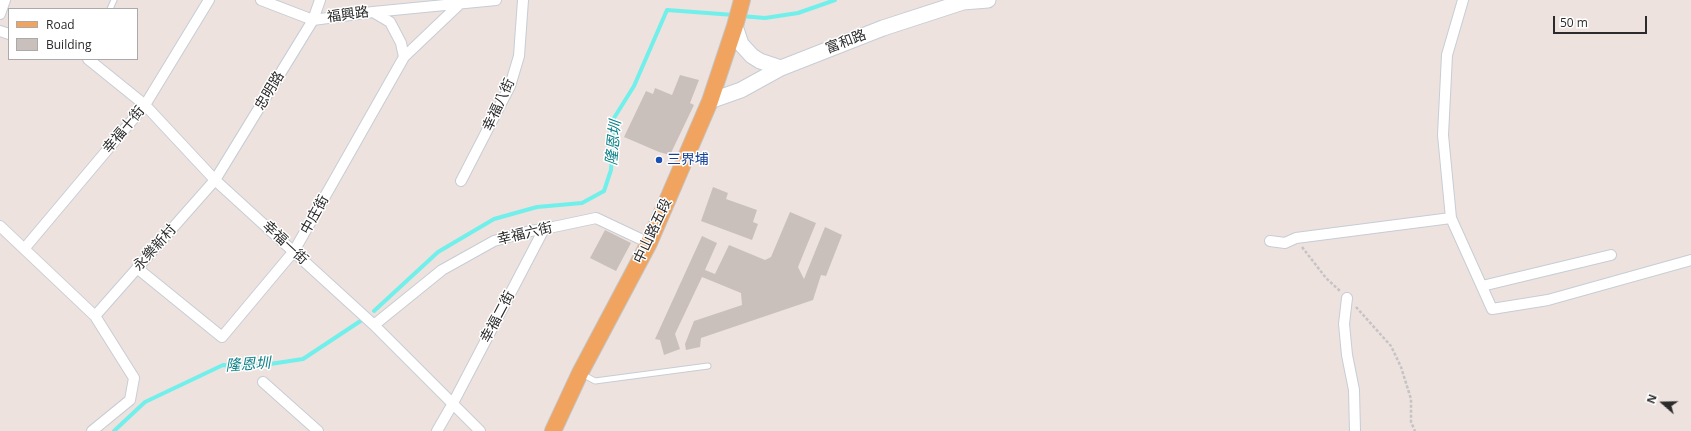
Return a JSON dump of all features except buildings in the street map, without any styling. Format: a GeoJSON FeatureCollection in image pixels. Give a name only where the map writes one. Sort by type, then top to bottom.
{"type":"FeatureCollection","features":[{"type":"Feature","properties":{"kind":"main road","name":"中山路五段"},"geometry":{"type":"LineString","coordinates":[[553,431],[580,373],[649,244],[710,101],[742,0]]}},
{"type":"Feature","properties":{"kind":"street"},"geometry":{"type":"LineString","coordinates":[[0,14],[5,0]]}},
{"type":"Feature","properties":{"kind":"street","name":"幸福十街"},"geometry":{"type":"LineString","coordinates":[[24,249],[145,105],[209,0]]}},
{"type":"Feature","properties":{"kind":"street","name":"福興路"},"geometry":{"type":"LineString","coordinates":[[261,0],[313,20],[463,1],[496,0]]}},
{"type":"Feature","properties":{"kind":"street","name":"忠明路"},"geometry":{"type":"LineString","coordinates":[[216,180],[313,20],[320,0]]}},
{"type":"Feature","properties":{"kind":"street","name":"幸福八街"},"geometry":{"type":"LineString","coordinates":[[461,181],[510,86],[519,56],[523,0]]}},
{"type":"Feature","properties":{"kind":"street","name":"富和路"},"geometry":{"type":"LineString","coordinates":[[710,101],[741,90],[781,68],[890,26],[963,2],[988,0]]}},
{"type":"Feature","properties":{"kind":"street"},"geometry":{"type":"LineString","coordinates":[[1463,0],[1447,55],[1443,135],[1451,218],[1492,309],[1548,300],[1691,260]]}},
{"type":"Feature","properties":{"kind":"street","name":"中庄街"},"geometry":{"type":"LineString","coordinates":[[137,268],[222,337],[294,251],[404,57],[463,1]]}},
{"type":"Feature","properties":{"kind":"street"},"geometry":{"type":"LineString","coordinates":[[373,12],[390,22],[401,42],[404,57]]}},
{"type":"Feature","properties":{"kind":"street"},"geometry":{"type":"LineString","coordinates":[[735,25],[741,44],[752,56],[760,61],[781,68]]}},
{"type":"Feature","properties":{"kind":"street","name":"幸福一街"},"geometry":{"type":"LineString","coordinates":[[91,60],[145,105],[216,180],[374,325],[452,405],[480,431]]}},
{"type":"Feature","properties":{"kind":"street","name":"永樂新村"},"geometry":{"type":"LineString","coordinates":[[95,316],[216,180]]}},
{"type":"Feature","properties":{"kind":"street","name":"幸福六街"},"geometry":{"type":"LineString","coordinates":[[374,325],[442,270],[494,241],[530,231],[596,218],[649,244]]}},
{"type":"Feature","properties":{"kind":"street"},"geometry":{"type":"LineString","coordinates":[[1270,241],[1284,243],[1296,238],[1451,218]]}},
{"type":"Feature","properties":{"kind":"street"},"geometry":{"type":"LineString","coordinates":[[0,226],[95,316],[134,378],[130,400],[92,431]]}},
{"type":"Feature","properties":{"kind":"street","name":"幸福二街"},"geometry":{"type":"LineString","coordinates":[[437,431],[544,229]]}},
{"type":"Feature","properties":{"kind":"street"},"geometry":{"type":"LineString","coordinates":[[1482,286],[1611,255]]}},
{"type":"Feature","properties":{"kind":"street"},"geometry":{"type":"LineString","coordinates":[[1347,298],[1344,324],[1347,355],[1354,390],[1354,431]]}},
{"type":"Feature","properties":{"kind":"street"},"geometry":{"type":"LineString","coordinates":[[263,382],[318,431]]}},
{"type":"Feature","properties":{"kind":"lane"},"geometry":{"type":"LineString","coordinates":[[580,373],[595,381],[708,366]]}},
{"type":"Feature","properties":{"kind":"path"},"geometry":{"type":"LineString","coordinates":[[1296,238],[1326,278],[1347,298],[1391,346],[1401,367],[1411,399],[1411,422],[1415,431]]}},
{"type":"Feature","properties":{"kind":"waterway","name":"隆恩圳"},"geometry":{"type":"LineString","coordinates":[[741,16],[765,18],[798,13],[835,0]]}},
{"type":"Feature","properties":{"kind":"waterway","name":"隆恩圳"},"geometry":{"type":"LineString","coordinates":[[374,311],[438,252],[494,219],[537,207],[582,203],[604,191],[611,170],[614,118],[634,86],[667,10],[734,15]]}},
{"type":"Feature","properties":{"kind":"waterway","name":"隆恩圳"},"geometry":{"type":"LineString","coordinates":[[114,431],[145,402],[223,365],[257,366],[303,359],[365,318]]}},
{"type":"Feature","properties":{"kind":"place","name":"三界埔"},"geometry":{"type":"Point","coordinates":[659,160]}}]}
